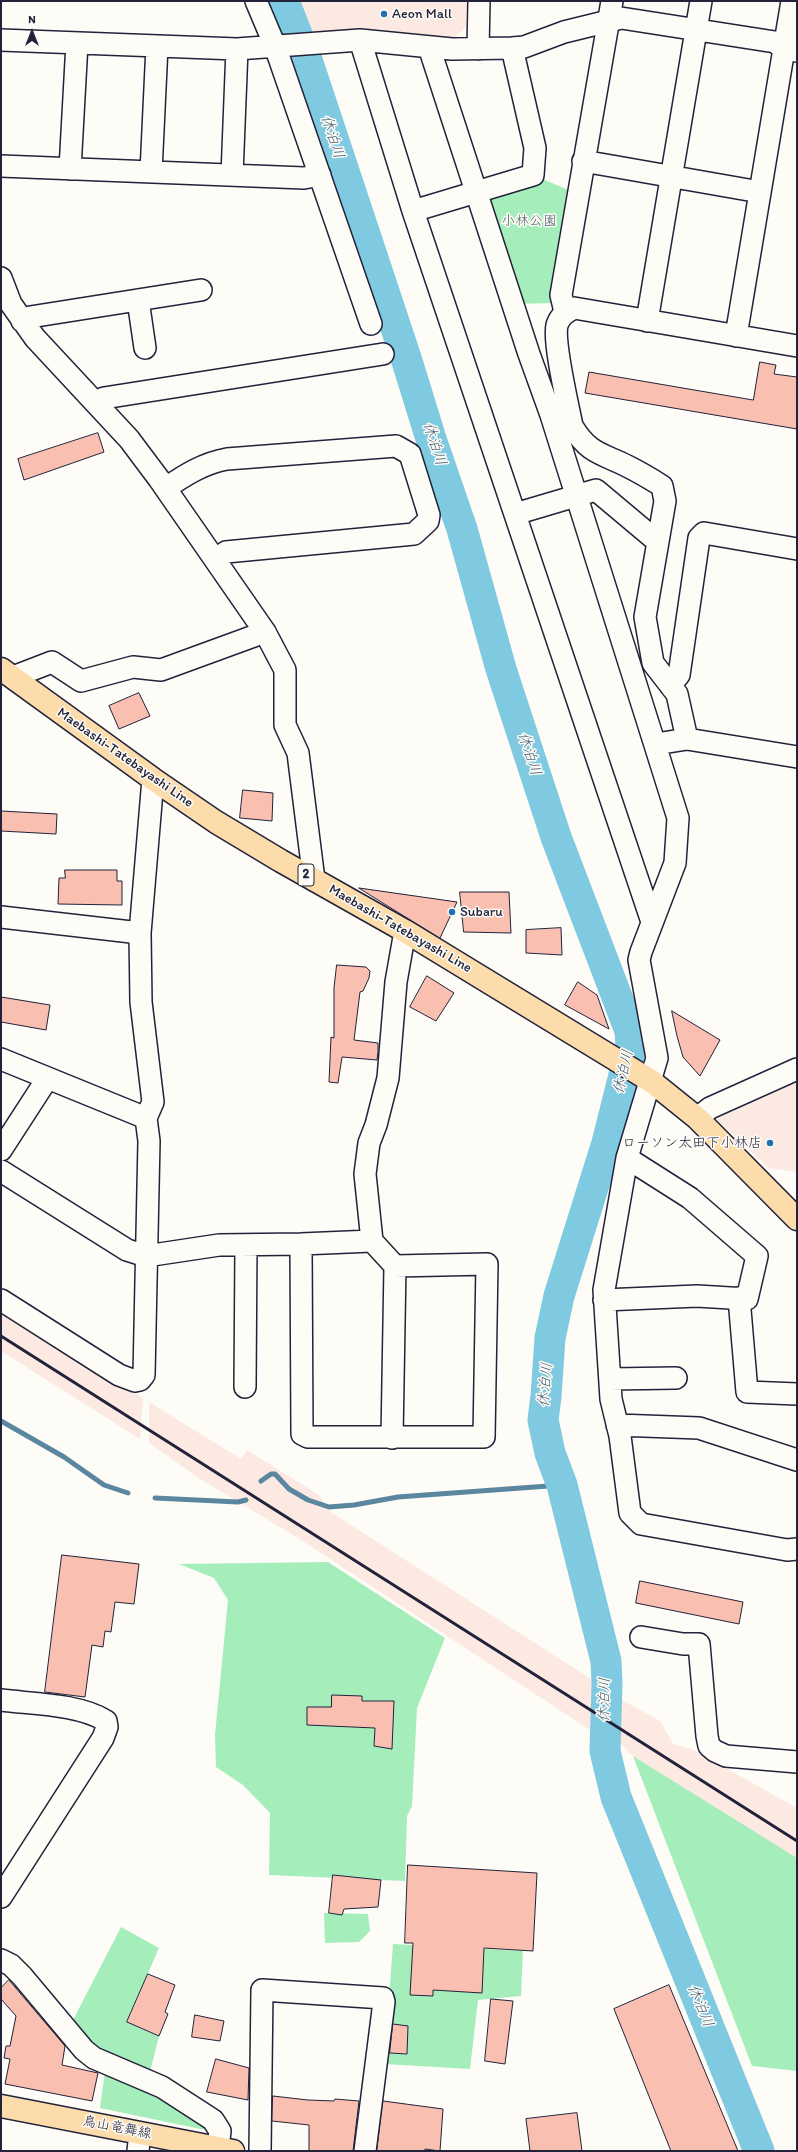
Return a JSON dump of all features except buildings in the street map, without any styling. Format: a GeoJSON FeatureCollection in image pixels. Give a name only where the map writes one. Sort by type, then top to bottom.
{"type":"FeatureCollection","features":[{"type":"Feature","properties":{"kind":"main road","name":"Maebashi-Tatebayashi Line"},"geometry":{"type":"LineString","coordinates":[[5,673],[153,779],[223,826],[314,880],[406,931],[648,1079]]}},
{"type":"Feature","properties":{"kind":"main road","name":"2"},"geometry":{"type":"LineString","coordinates":[[648,1079],[696,1118],[797,1219]]}},
{"type":"Feature","properties":{"kind":"main road","name":"鳥山竜舞線"},"geometry":{"type":"LineString","coordinates":[[1,2106],[139,2142],[225,2150]]}},
{"type":"Feature","properties":{"kind":"street"},"geometry":{"type":"LineString","coordinates":[[256,1],[282,45],[320,175],[371,324]]}},
{"type":"Feature","properties":{"kind":"street"},"geometry":{"type":"LineString","coordinates":[[478,49],[479,1]]}},
{"type":"Feature","properties":{"kind":"street"},"geometry":{"type":"LineString","coordinates":[[647,321],[701,1]]}},
{"type":"Feature","properties":{"kind":"street"},"geometry":{"type":"LineString","coordinates":[[736,336],[792,1]]}},
{"type":"Feature","properties":{"kind":"street"},"geometry":{"type":"LineString","coordinates":[[611,10],[621,18],[696,30],[785,47]]}},
{"type":"Feature","properties":{"kind":"street"},"geometry":{"type":"LineString","coordinates":[[1,40],[237,49],[360,40],[429,47],[478,49],[512,48],[524,47],[564,32],[611,10]]}},
{"type":"Feature","properties":{"kind":"street"},"geometry":{"type":"LineString","coordinates":[[565,312],[561,295],[611,10]]}},
{"type":"Feature","properties":{"kind":"street"},"geometry":{"type":"LineString","coordinates":[[360,40],[413,211],[652,922]]}},
{"type":"Feature","properties":{"kind":"street"},"geometry":{"type":"LineString","coordinates":[[70,169],[77,43]]}},
{"type":"Feature","properties":{"kind":"street"},"geometry":{"type":"LineString","coordinates":[[151,172],[156,46]]}},
{"type":"Feature","properties":{"kind":"street"},"geometry":{"type":"LineString","coordinates":[[429,47],[476,193],[577,494],[678,818],[674,863],[639,960],[657,1058],[648,1079],[627,1158],[604,1290],[611,1399],[617,1425],[630,1513],[641,1524],[787,1550],[797,1550]]}},
{"type":"Feature","properties":{"kind":"street"},"geometry":{"type":"LineString","coordinates":[[413,211],[533,175],[535,148],[512,48]]}},
{"type":"Feature","properties":{"kind":"street"},"geometry":{"type":"LineString","coordinates":[[232,175],[237,49]]}},
{"type":"Feature","properties":{"kind":"street"},"geometry":{"type":"LineString","coordinates":[[584,161],[760,192]]}},
{"type":"Feature","properties":{"kind":"street"},"geometry":{"type":"LineString","coordinates":[[1,166],[304,178],[320,175]]}},
{"type":"Feature","properties":{"kind":"street"},"geometry":{"type":"LineString","coordinates":[[1,278],[11,304],[35,338],[129,439],[166,488],[265,632],[285,670],[285,725],[298,753],[314,880]]}},
{"type":"Feature","properties":{"kind":"street"},"geometry":{"type":"LineString","coordinates":[[22,321],[30,317],[201,290]]}},
{"type":"Feature","properties":{"kind":"street"},"geometry":{"type":"LineString","coordinates":[[138,300],[145,348]]}},
{"type":"Feature","properties":{"kind":"street"},"geometry":{"type":"LineString","coordinates":[[687,739],[677,694],[653,663],[645,617],[665,501],[662,486],[626,465],[594,452],[578,436],[572,426],[557,331],[558,324],[565,312],[574,308],[797,346]]}},
{"type":"Feature","properties":{"kind":"street"},"geometry":{"type":"LineString","coordinates":[[96,403],[104,398],[383,354]]}},
{"type":"Feature","properties":{"kind":"street"},"geometry":{"type":"LineString","coordinates":[[166,488],[186,475],[215,462],[227,460],[396,446],[410,454],[429,515],[428,521],[414,534],[226,552],[215,559]]}},
{"type":"Feature","properties":{"kind":"street"},"geometry":{"type":"LineString","coordinates":[[515,514],[577,494],[596,490],[658,542]]}},
{"type":"Feature","properties":{"kind":"street"},"geometry":{"type":"LineString","coordinates":[[670,685],[679,675],[699,538],[704,533],[797,549]]}},
{"type":"Feature","properties":{"kind":"street"},"geometry":{"type":"LineString","coordinates":[[5,673],[52,662],[81,680],[133,667],[161,670],[265,632]]}},
{"type":"Feature","properties":{"kind":"street"},"geometry":{"type":"LineString","coordinates":[[656,744],[687,739],[797,756]]}},
{"type":"Feature","properties":{"kind":"street"},"geometry":{"type":"LineString","coordinates":[[1,1300],[119,1376],[135,1381],[140,1380],[144,1375],[149,1141],[146,1118],[153,1102],[141,1002],[140,933],[153,779]]}},
{"type":"Feature","properties":{"kind":"street"},"geometry":{"type":"LineString","coordinates":[[1,917],[140,933]]}},
{"type":"Feature","properties":{"kind":"street"},"geometry":{"type":"LineString","coordinates":[[392,1438],[395,1266],[372,1241],[365,1174],[369,1143],[376,1125],[388,1078],[396,982],[406,931]]}},
{"type":"Feature","properties":{"kind":"street"},"geometry":{"type":"LineString","coordinates":[[1,1059],[146,1118]]}},
{"type":"Feature","properties":{"kind":"street"},"geometry":{"type":"LineString","coordinates":[[696,1118],[710,1108],[795,1074]]}},
{"type":"Feature","properties":{"kind":"street"},"geometry":{"type":"LineString","coordinates":[[1,1150],[47,1079]]}},
{"type":"Feature","properties":{"kind":"street"},"geometry":{"type":"LineString","coordinates":[[604,1300],[697,1296],[747,1299],[757,1256],[690,1198],[627,1158]]}},
{"type":"Feature","properties":{"kind":"street"},"geometry":{"type":"LineString","coordinates":[[1,1171],[127,1250],[146,1256],[218,1245],[372,1241]]}},
{"type":"Feature","properties":{"kind":"street"},"geometry":{"type":"LineString","coordinates":[[301,1244],[302,1434],[308,1437],[392,1438],[484,1436],[487,1264],[395,1266]]}},
{"type":"Feature","properties":{"kind":"street"},"geometry":{"type":"LineString","coordinates":[[245,1387],[246,1245]]}},
{"type":"Feature","properties":{"kind":"street"},"geometry":{"type":"LineString","coordinates":[[739,1298],[747,1392],[797,1394]]}},
{"type":"Feature","properties":{"kind":"street"},"geometry":{"type":"LineString","coordinates":[[610,1379],[676,1378]]}},
{"type":"Feature","properties":{"kind":"street"},"geometry":{"type":"LineString","coordinates":[[617,1425],[699,1428],[797,1460]]}},
{"type":"Feature","properties":{"kind":"street"},"geometry":{"type":"LineString","coordinates":[[641,1637],[683,1644],[699,1644],[707,1736],[709,1746],[715,1751],[726,1756],[797,1762]]}},
{"type":"Feature","properties":{"kind":"street"},"geometry":{"type":"LineString","coordinates":[[1,1700],[81,1711],[98,1716],[106,1721],[107,1727],[102,1738],[1,1898]]}},
{"type":"Feature","properties":{"kind":"street"},"geometry":{"type":"LineString","coordinates":[[1,1960],[10,1965],[22,1976],[84,2050],[100,2061],[162,2087],[213,2120],[220,2131],[225,2150]]}},
{"type":"Feature","properties":{"kind":"street"},"geometry":{"type":"LineString","coordinates":[[260,2151],[262,1990],[383,1998],[384,2002],[365,2151]]}},
{"type":"Feature","properties":{"kind":"shaded area","name":"Aeon Mall"},"geometry":{"type":"Polygon","coordinates":[[[294,1],[467,1],[466,27],[453,39],[359,30],[310,32],[294,1]]]}},
{"type":"Feature","properties":{"kind":"shaded area","name":"ローソン太田下小林店"},"geometry":{"type":"Polygon","coordinates":[[[795,1083],[797,1085],[797,1172],[768,1168],[717,1119],[795,1083]]]}},
{"type":"Feature","properties":{"kind":"shaded area"},"geometry":{"type":"Polygon","coordinates":[[[1,1309],[143,1398],[140,1439],[1,1351],[1,1309]]]}},
{"type":"Feature","properties":{"kind":"shaded area"},"geometry":{"type":"Polygon","coordinates":[[[149,1402],[241,1459],[247,1450],[319,1495],[329,1511],[599,1684],[597,1728],[593,1732],[298,1538],[200,1479],[149,1443],[149,1402]]]}},
{"type":"Feature","properties":{"kind":"shaded area"},"geometry":{"type":"Polygon","coordinates":[[[615,1696],[660,1721],[673,1744],[692,1749],[797,1808],[797,1861],[629,1753],[616,1738],[615,1696]]]}},
{"type":"Feature","properties":{"kind":"green space","name":"小林公園"},"geometry":{"type":"Polygon","coordinates":[[[533,175],[578,194],[552,303],[512,304],[476,193],[533,175]]]}},
{"type":"Feature","properties":{"kind":"green space"},"geometry":{"type":"Polygon","coordinates":[[[328,1562],[445,1638],[417,1708],[412,1806],[407,1816],[405,1881],[269,1875],[270,1813],[243,1785],[216,1767],[215,1735],[228,1600],[214,1578],[179,1564],[328,1562]]]}},
{"type":"Feature","properties":{"kind":"green space"},"geometry":{"type":"Polygon","coordinates":[[[633,1756],[797,1858],[797,2071],[752,2066],[633,1756]]]}},
{"type":"Feature","properties":{"kind":"green space"},"geometry":{"type":"Polygon","coordinates":[[[324,1913],[368,1914],[370,1931],[359,1942],[325,1943],[324,1913]]]}},
{"type":"Feature","properties":{"kind":"green space"},"geometry":{"type":"Polygon","coordinates":[[[121,1927],[159,1948],[127,2022],[159,2036],[150,2072],[115,2059],[96,2048],[87,2041],[73,2020],[121,1927]]]}},
{"type":"Feature","properties":{"kind":"green space"},"geometry":{"type":"Polygon","coordinates":[[[393,1944],[523,1951],[521,1996],[478,2000],[470,2069],[384,2064],[393,1944]]]}},
{"type":"Feature","properties":{"kind":"green space"},"geometry":{"type":"Polygon","coordinates":[[[105,2072],[164,2095],[210,2131],[100,2108],[105,2072]]]}},
{"type":"Feature","properties":{"kind":"waterway","name":"休泊川"},"geometry":{"type":"LineString","coordinates":[[284,1],[307,60],[462,529],[501,669],[556,837],[630,1031],[631,1047],[607,1143],[559,1296],[550,1338],[543,1420],[550,1453],[562,1485],[606,1661],[607,1684],[605,1751],[616,1797],[759,2151]]}},
{"type":"Feature","properties":{"kind":"waterway"},"geometry":{"type":"LineString","coordinates":[[1,1421],[64,1457],[104,1485],[128,1493]]}},
{"type":"Feature","properties":{"kind":"waterway"},"geometry":{"type":"LineString","coordinates":[[261,1481],[271,1474],[275,1474],[289,1489],[308,1500],[329,1507],[354,1505],[398,1497],[562,1485]]}},
{"type":"Feature","properties":{"kind":"waterway"},"geometry":{"type":"LineString","coordinates":[[155,1498],[238,1502],[246,1500]]}},
{"type":"Feature","properties":{"kind":"railway"},"geometry":{"type":"LineString","coordinates":[[1,1336],[797,1841]]}},
{"type":"Feature","properties":{"kind":"place","name":"Aeon Mall"},"geometry":{"type":"Point","coordinates":[384,14]}},
{"type":"Feature","properties":{"kind":"place","name":"Subaru"},"geometry":{"type":"Point","coordinates":[452,912]}},
{"type":"Feature","properties":{"kind":"place","name":"ローソン太田下小林店"},"geometry":{"type":"Point","coordinates":[770,1143]}}]}
